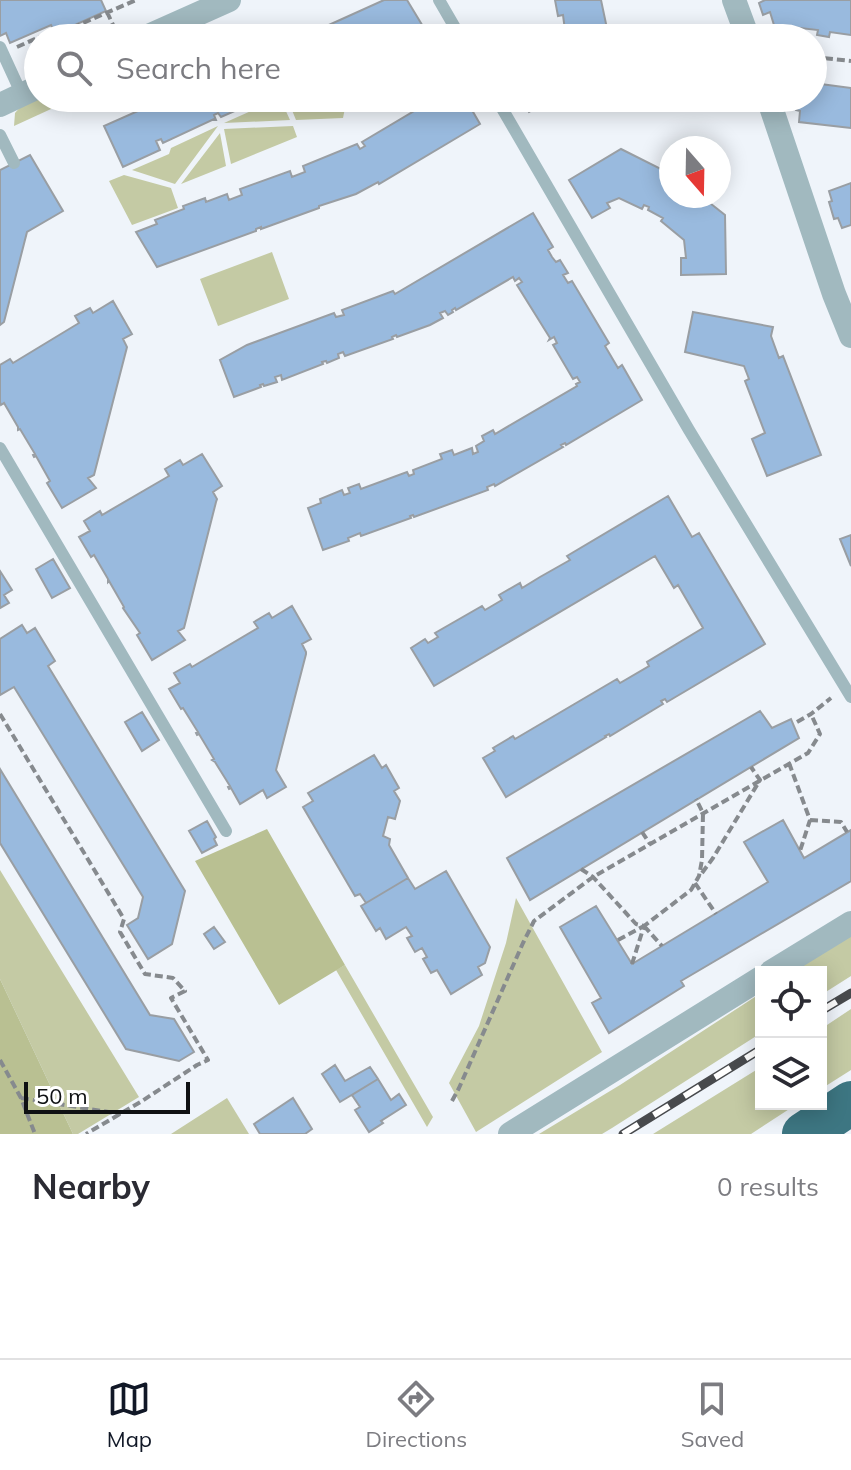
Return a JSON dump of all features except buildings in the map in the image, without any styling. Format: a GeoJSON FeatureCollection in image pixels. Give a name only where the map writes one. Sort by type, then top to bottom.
{"type":"FeatureCollection","features":[{"type":"Feature","properties":{"kind":"highway"},"geometry":{"type":"LineString","coordinates":[[804,1134],[851,1103]]}},
{"type":"Feature","properties":{"kind":"street"},"geometry":{"type":"LineString","coordinates":[[175,24],[229,0]]}},
{"type":"Feature","properties":{"kind":"street"},"geometry":{"type":"LineString","coordinates":[[734,0],[743,24]]}},
{"type":"Feature","properties":{"kind":"street"},"geometry":{"type":"LineString","coordinates":[[0,105],[24,94]]}},
{"type":"Feature","properties":{"kind":"street"},"geometry":{"type":"LineString","coordinates":[[773,112],[851,336]]}},
{"type":"Feature","properties":{"kind":"street"},"geometry":{"type":"LineString","coordinates":[[781,966],[851,923]]}},
{"type":"Feature","properties":{"kind":"street"},"geometry":{"type":"LineString","coordinates":[[510,1134],[755,982]]}},
{"type":"Feature","properties":{"kind":"lane"},"geometry":{"type":"LineString","coordinates":[[439,0],[453,24]]}},
{"type":"Feature","properties":{"kind":"lane"},"geometry":{"type":"LineString","coordinates":[[2,50],[24,82]]}},
{"type":"Feature","properties":{"kind":"lane"},"geometry":{"type":"LineString","coordinates":[[504,112],[689,430],[851,697]]}},
{"type":"Feature","properties":{"kind":"lane"},"geometry":{"type":"LineString","coordinates":[[0,135],[14,163]]}},
{"type":"Feature","properties":{"kind":"lane"},"geometry":{"type":"LineString","coordinates":[[0,448],[226,831]]}},
{"type":"Feature","properties":{"kind":"path"},"geometry":{"type":"LineString","coordinates":[[84,24],[136,0]]}},
{"type":"Feature","properties":{"kind":"path"},"geometry":{"type":"LineString","coordinates":[[107,12],[113,24]]}},
{"type":"Feature","properties":{"kind":"path"},"geometry":{"type":"LineString","coordinates":[[2,50],[24,42]]}},
{"type":"Feature","properties":{"kind":"path"},"geometry":{"type":"LineString","coordinates":[[827,58],[851,61]]}},
{"type":"Feature","properties":{"kind":"path"},"geometry":{"type":"LineString","coordinates":[[797,722],[833,697]]}},
{"type":"Feature","properties":{"kind":"path"},"geometry":{"type":"LineString","coordinates":[[0,714],[124,919],[120,932],[145,974],[173,978],[185,991],[171,998],[208,1060],[86,1134]]}},
{"type":"Feature","properties":{"kind":"path"},"geometry":{"type":"LineString","coordinates":[[452,1101],[534,921],[593,877],[808,753],[820,734],[811,714]]}},
{"type":"Feature","properties":{"kind":"path"},"geometry":{"type":"LineString","coordinates":[[789,763],[810,820],[800,851]]}},
{"type":"Feature","properties":{"kind":"path"},"geometry":{"type":"LineString","coordinates":[[751,767],[760,780]]}},
{"type":"Feature","properties":{"kind":"path"},"geometry":{"type":"LineString","coordinates":[[618,940],[644,926],[691,890],[760,780]]}},
{"type":"Feature","properties":{"kind":"path"},"geometry":{"type":"LineString","coordinates":[[696,799],[703,813],[699,876]]}},
{"type":"Feature","properties":{"kind":"path"},"geometry":{"type":"LineString","coordinates":[[810,820],[841,822],[847,832]]}},
{"type":"Feature","properties":{"kind":"path"},"geometry":{"type":"LineString","coordinates":[[642,832],[650,844]]}},
{"type":"Feature","properties":{"kind":"path"},"geometry":{"type":"LineString","coordinates":[[581,869],[593,877],[636,924],[644,926],[662,946]]}},
{"type":"Feature","properties":{"kind":"path"},"geometry":{"type":"LineString","coordinates":[[695,883],[716,914]]}},
{"type":"Feature","properties":{"kind":"path"},"geometry":{"type":"LineString","coordinates":[[632,964],[644,926]]}},
{"type":"Feature","properties":{"kind":"path"},"geometry":{"type":"LineString","coordinates":[[0,1060],[21,1098],[35,1134]]}},
{"type":"Feature","properties":{"kind":"path"},"geometry":{"type":"LineString","coordinates":[[21,1098],[122,1114]]}},
{"type":"Feature","properties":{"kind":"green space"},"geometry":{"type":"Polygon","coordinates":[[[23,104],[24,112],[44,112],[14,126],[15,113],[23,104]]]}},
{"type":"Feature","properties":{"kind":"green space"},"geometry":{"type":"Polygon","coordinates":[[[249,112],[286,112],[290,120],[224,123],[249,112]]]}},
{"type":"Feature","properties":{"kind":"green space"},"geometry":{"type":"Polygon","coordinates":[[[293,112],[344,112],[343,118],[296,120],[293,112]]]}},
{"type":"Feature","properties":{"kind":"green space"},"geometry":{"type":"Polygon","coordinates":[[[218,126],[175,184],[132,170],[169,154],[171,148],[218,126]]]}},
{"type":"Feature","properties":{"kind":"green space"},"geometry":{"type":"Polygon","coordinates":[[[293,126],[297,137],[231,164],[224,129],[293,126]]]}},
{"type":"Feature","properties":{"kind":"green space"},"geometry":{"type":"Polygon","coordinates":[[[220,133],[226,166],[181,184],[220,133]]]}},
{"type":"Feature","properties":{"kind":"green space"},"geometry":{"type":"Polygon","coordinates":[[[124,175],[171,188],[178,208],[132,225],[109,181],[124,175]]]}},
{"type":"Feature","properties":{"kind":"green space"},"geometry":{"type":"Polygon","coordinates":[[[272,252],[289,299],[218,326],[200,279],[272,252]]]}},
{"type":"Feature","properties":{"kind":"green space"},"geometry":{"type":"Polygon","coordinates":[[[267,829],[345,965],[279,1005],[195,861],[267,829]]]}},
{"type":"Feature","properties":{"kind":"green space"},"geometry":{"type":"Polygon","coordinates":[[[0,870],[139,1097],[78,1134],[73,1134],[0,979],[0,870]]]}},
{"type":"Feature","properties":{"kind":"green space"},"geometry":{"type":"Polygon","coordinates":[[[516,898],[602,1052],[476,1132],[449,1083],[479,1026],[506,943],[516,898]]]}},
{"type":"Feature","properties":{"kind":"green space"},"geometry":{"type":"Polygon","coordinates":[[[851,934],[851,976],[827,991],[827,966],[802,966],[851,934]]]}},
{"type":"Feature","properties":{"kind":"green space"},"geometry":{"type":"Polygon","coordinates":[[[345,965],[433,1117],[427,1127],[336,970],[345,965]]]}},
{"type":"Feature","properties":{"kind":"green space"},"geometry":{"type":"Polygon","coordinates":[[[0,979],[73,1134],[0,1134],[0,979]]]}},
{"type":"Feature","properties":{"kind":"green space"},"geometry":{"type":"Polygon","coordinates":[[[755,997],[755,1037],[612,1128],[602,1134],[539,1134],[755,997]]]}},
{"type":"Feature","properties":{"kind":"green space"},"geometry":{"type":"Polygon","coordinates":[[[851,1009],[851,1070],[827,1085],[827,1038],[827,1025],[851,1009]]]}},
{"type":"Feature","properties":{"kind":"green space"},"geometry":{"type":"Polygon","coordinates":[[[755,1071],[755,1110],[788,1110],[751,1134],[653,1134],[755,1071]]]}},
{"type":"Feature","properties":{"kind":"green space"},"geometry":{"type":"Polygon","coordinates":[[[227,1098],[249,1134],[171,1134],[227,1098]]]}},
{"type":"Feature","properties":{"kind":"railway"},"geometry":{"type":"LineString","coordinates":[[827,1007],[851,993]]}},
{"type":"Feature","properties":{"kind":"railway"},"geometry":{"type":"LineString","coordinates":[[623,1134],[755,1053]]}}]}
